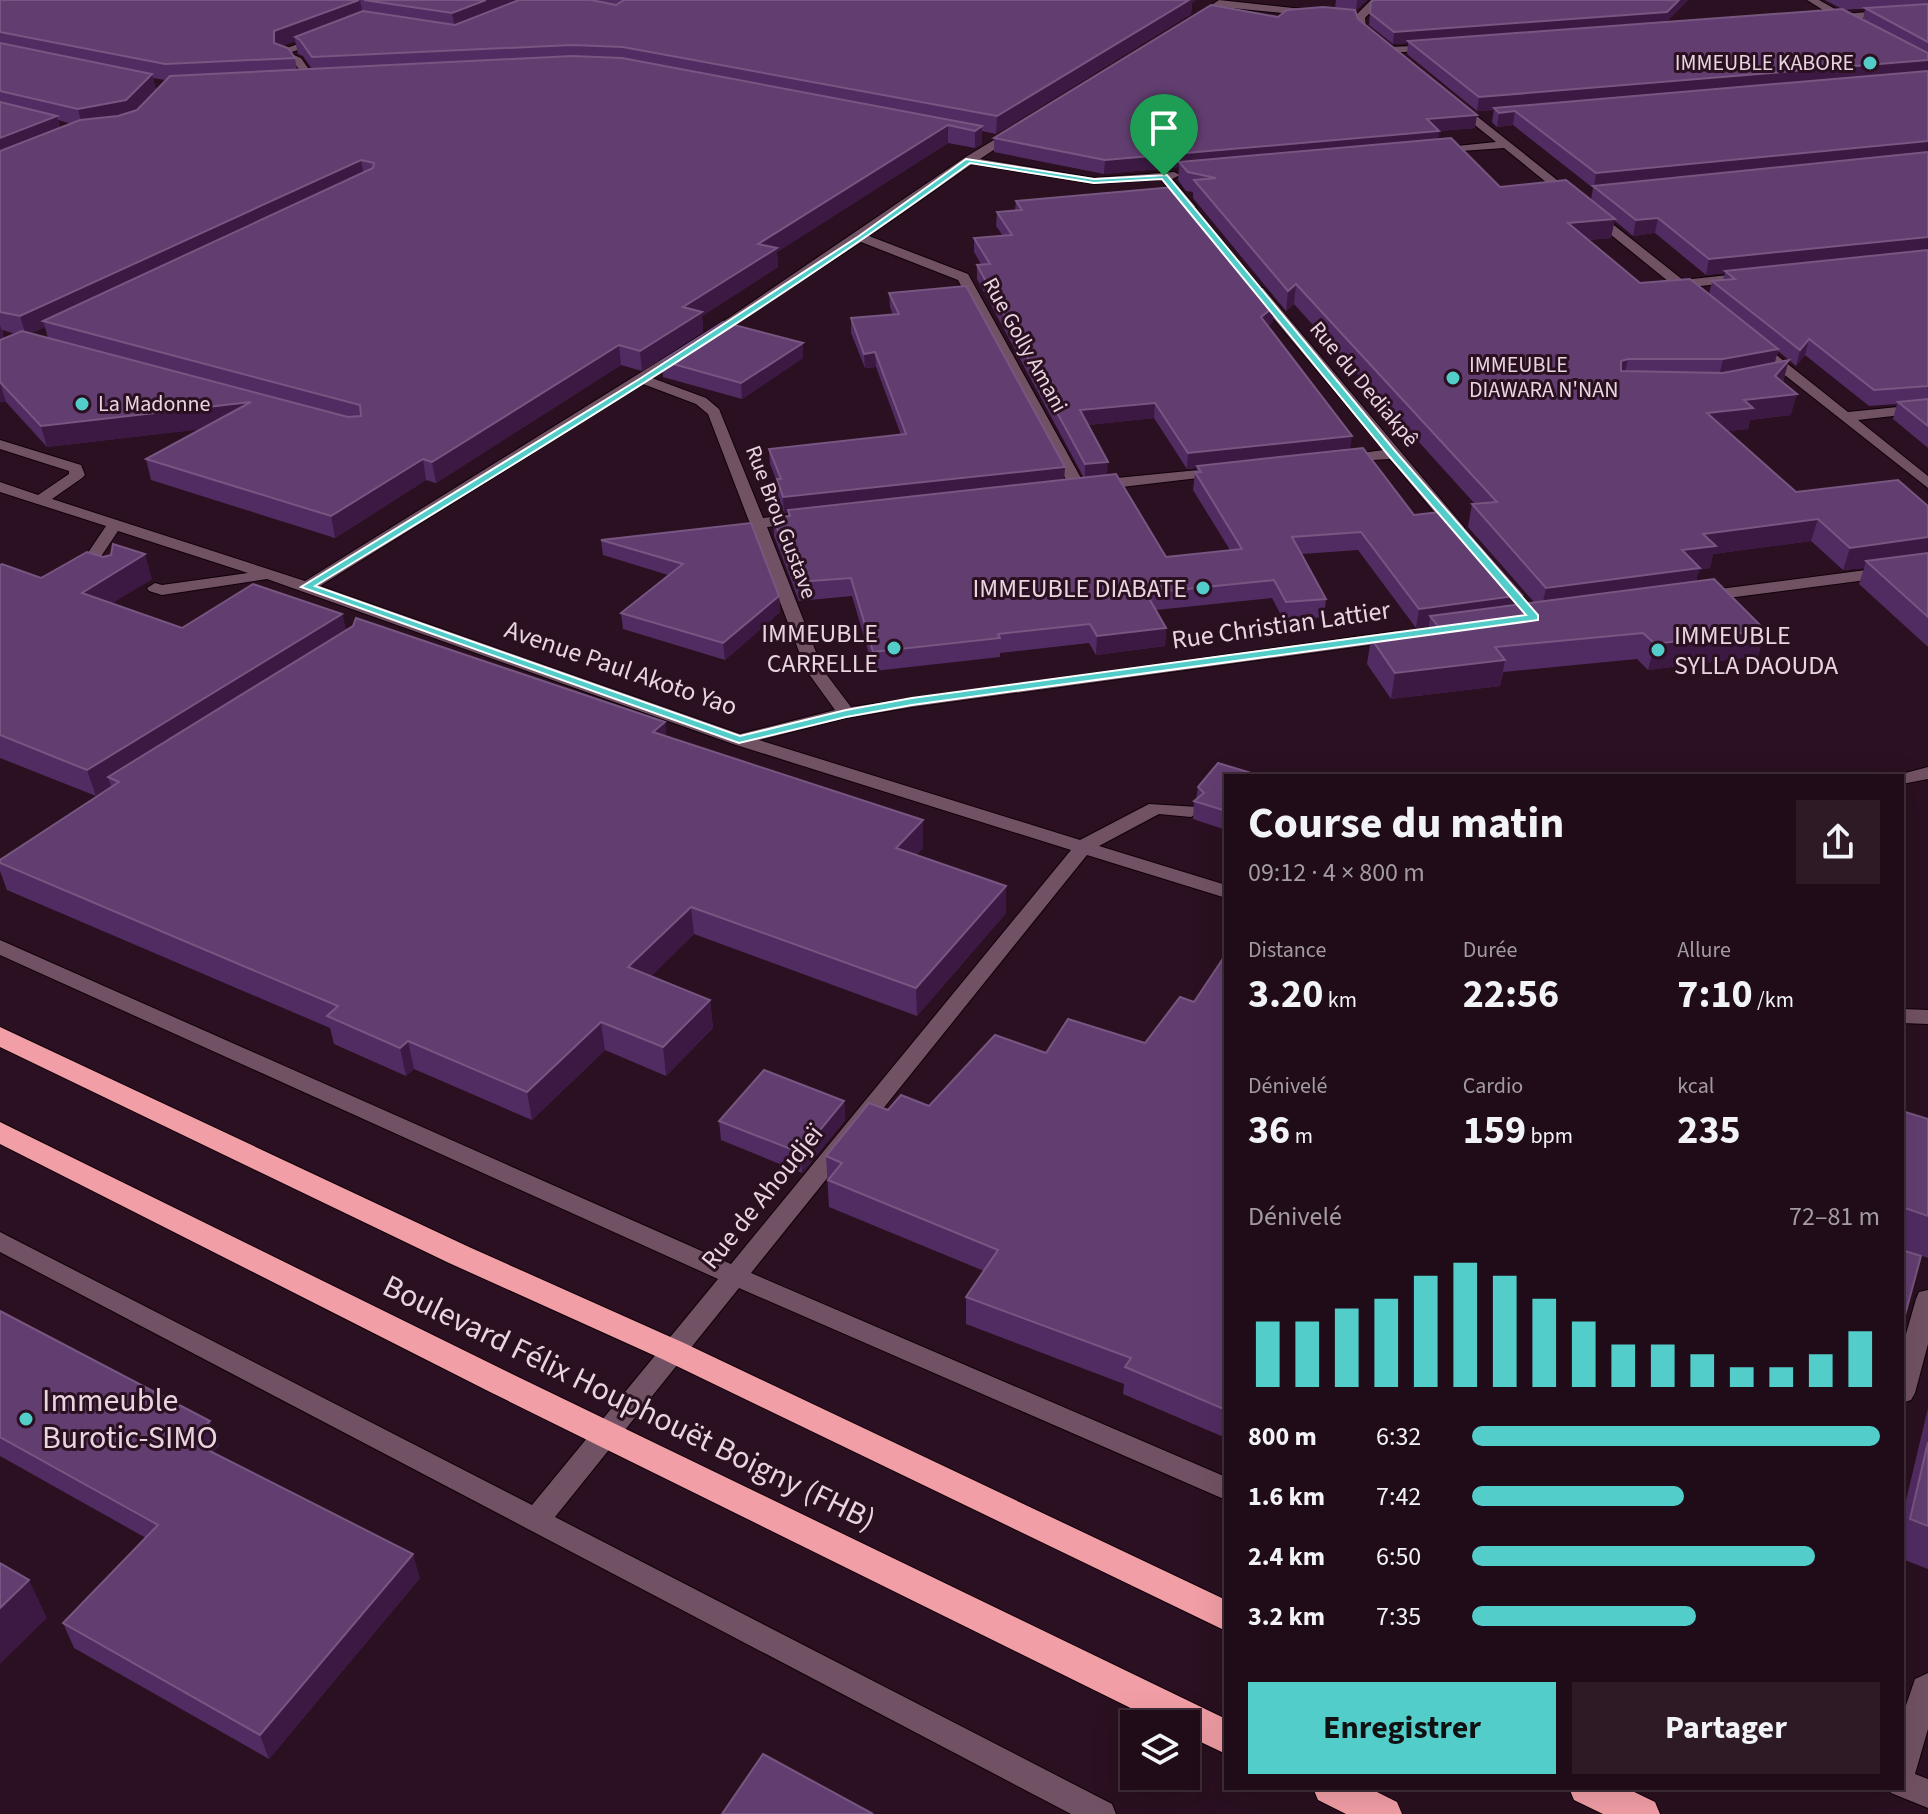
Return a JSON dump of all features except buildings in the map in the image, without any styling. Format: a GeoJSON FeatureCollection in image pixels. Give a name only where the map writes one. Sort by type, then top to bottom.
{"type":"FeatureCollection","features":[{"type":"Feature","properties":{"kind":"highway"},"geometry":{"type":"LineString","coordinates":[[0,1036],[459,1255],[673,1351],[1224,1615]]}},
{"type":"Feature","properties":{"kind":"highway","name":"Boulevard Félix Houphouët Boigny (FHB)"},"geometry":{"type":"LineString","coordinates":[[0,1132],[605,1434],[1224,1736]]}},
{"type":"Feature","properties":{"kind":"highway"},"geometry":{"type":"LineString","coordinates":[[1335,1790],[1384,1814]]}},
{"type":"Feature","properties":{"kind":"highway"},"geometry":{"type":"LineString","coordinates":[[1591,1790],[1642,1814]]}},
{"type":"Feature","properties":{"kind":"street"},"geometry":{"type":"LineString","coordinates":[[1377,0],[1359,17],[1361,27],[1401,60]]}},
{"type":"Feature","properties":{"kind":"street"},"geometry":{"type":"LineString","coordinates":[[1812,0],[1866,30]]}},
{"type":"Feature","properties":{"kind":"street"},"geometry":{"type":"LineString","coordinates":[[1181,28],[1223,2],[1328,14]]}},
{"type":"Feature","properties":{"kind":"street"},"geometry":{"type":"LineString","coordinates":[[1810,19],[1928,10]]}},
{"type":"Feature","properties":{"kind":"street"},"geometry":{"type":"LineString","coordinates":[[1344,16],[1359,17]]}},
{"type":"Feature","properties":{"kind":"street"},"geometry":{"type":"LineString","coordinates":[[312,81],[297,60],[284,56],[284,51],[339,31]]}},
{"type":"Feature","properties":{"kind":"street"},"geometry":{"type":"LineString","coordinates":[[1389,50],[1452,45]]}},
{"type":"Feature","properties":{"kind":"street"},"geometry":{"type":"LineString","coordinates":[[297,82],[327,80]]}},
{"type":"Feature","properties":{"kind":"street"},"geometry":{"type":"LineString","coordinates":[[1449,99],[1704,304]]}},
{"type":"Feature","properties":{"kind":"street"},"geometry":{"type":"LineString","coordinates":[[1473,118],[1488,117]]}},
{"type":"Feature","properties":{"kind":"street"},"geometry":{"type":"LineString","coordinates":[[307,587],[644,380],[862,238],[968,160],[1025,125]]}},
{"type":"Feature","properties":{"kind":"street"},"geometry":{"type":"LineString","coordinates":[[984,138],[999,141]]}},
{"type":"Feature","properties":{"kind":"street"},"geometry":{"type":"LineString","coordinates":[[1427,152],[1504,145]]}},
{"type":"Feature","properties":{"kind":"street"},"geometry":{"type":"LineString","coordinates":[[968,160],[1094,181],[1195,174]]}},
{"type":"Feature","properties":{"kind":"street"},"geometry":{"type":"LineString","coordinates":[[1164,176],[1204,225]]}},
{"type":"Feature","properties":{"kind":"street"},"geometry":{"type":"LineString","coordinates":[[1570,197],[1585,195]]}},
{"type":"Feature","properties":{"kind":"street","name":"Rue Golly Amani"},"geometry":{"type":"LineString","coordinates":[[862,238],[963,277],[1070,488],[1235,471]]}},
{"type":"Feature","properties":{"kind":"street","name":"Rue du Dediakpê"},"geometry":{"type":"LineString","coordinates":[[1244,273],[1473,547]]}},
{"type":"Feature","properties":{"kind":"street"},"geometry":{"type":"LineString","coordinates":[[1680,284],[1757,276]]}},
{"type":"Feature","properties":{"kind":"street"},"geometry":{"type":"LineString","coordinates":[[1741,333],[1783,375],[1845,417],[1928,483]]}},
{"type":"Feature","properties":{"kind":"street","name":"Rue Brou Gustave"},"geometry":{"type":"LineString","coordinates":[[644,380],[701,401],[714,412],[815,670],[846,713]]}},
{"type":"Feature","properties":{"kind":"street"},"geometry":{"type":"LineString","coordinates":[[1845,417],[1928,408]]}},
{"type":"Feature","properties":{"kind":"street"},"geometry":{"type":"LineString","coordinates":[[0,444],[76,468],[77,475],[69,483],[40,500]]}},
{"type":"Feature","properties":{"kind":"street"},"geometry":{"type":"LineString","coordinates":[[1330,461],[1393,454]]}},
{"type":"Feature","properties":{"kind":"street","name":"Avenue Paul Akoto Yao"},"geometry":{"type":"LineString","coordinates":[[0,487],[307,587],[739,740],[1224,891]]}},
{"type":"Feature","properties":{"kind":"street"},"geometry":{"type":"LineString","coordinates":[[758,523],[819,516]]}},
{"type":"Feature","properties":{"kind":"street"},"geometry":{"type":"LineString","coordinates":[[111,573],[87,566],[115,524]]}},
{"type":"Feature","properties":{"kind":"street"},"geometry":{"type":"LineString","coordinates":[[1691,597],[1928,567]]}},
{"type":"Feature","properties":{"kind":"street"},"geometry":{"type":"LineString","coordinates":[[155,588],[162,590],[268,575]]}},
{"type":"Feature","properties":{"kind":"street","name":"Rue Christian Lattier"},"geometry":{"type":"LineString","coordinates":[[739,740],[846,713],[927,700],[1409,634]]}},
{"type":"Feature","properties":{"kind":"street"},"geometry":{"type":"LineString","coordinates":[[1904,778],[1928,773]]}},
{"type":"Feature","properties":{"kind":"street"},"geometry":{"type":"LineString","coordinates":[[1084,846],[1156,808],[1191,811]]}},
{"type":"Feature","properties":{"kind":"street","name":"Rue de Ahoudjeï"},"geometry":{"type":"LineString","coordinates":[[537,1519],[1084,846]]}},
{"type":"Feature","properties":{"kind":"street"},"geometry":{"type":"LineString","coordinates":[[0,947],[734,1275],[1224,1488]]}},
{"type":"Feature","properties":{"kind":"street"},"geometry":{"type":"LineString","coordinates":[[1904,1016],[1928,1017]]}},
{"type":"Feature","properties":{"kind":"street"},"geometry":{"type":"LineString","coordinates":[[0,1241],[1101,1814]]}},
{"type":"Feature","properties":{"kind":"street"},"geometry":{"type":"LineString","coordinates":[[1904,1386],[1928,1299]]}},
{"type":"Feature","properties":{"kind":"street"},"geometry":{"type":"LineString","coordinates":[[1904,1762],[1928,1686]]}},
{"type":"Feature","properties":{"kind":"street"},"geometry":{"type":"LineString","coordinates":[[1904,1784],[1928,1794]]}},
{"type":"Feature","properties":{"kind":"place","name":"IMMEUBLE KABORE"},"geometry":{"type":"Point","coordinates":[1870,63]}},
{"type":"Feature","properties":{"kind":"place","name":"IMMEUBLE DIAWARA N'NAN"},"geometry":{"type":"Point","coordinates":[1453,378]}},
{"type":"Feature","properties":{"kind":"place","name":"La Madonne"},"geometry":{"type":"Point","coordinates":[82,404]}},
{"type":"Feature","properties":{"kind":"place","name":"IMMEUBLE DIABATE"},"geometry":{"type":"Point","coordinates":[1203,588]}},
{"type":"Feature","properties":{"kind":"place","name":"IMMEUBLE CARRELLE"},"geometry":{"type":"Point","coordinates":[894,648]}},
{"type":"Feature","properties":{"kind":"place","name":"IMMEUBLE SYLLA DAOUDA"},"geometry":{"type":"Point","coordinates":[1658,650]}},
{"type":"Feature","properties":{"kind":"place","name":"Immeuble Burotic-SIMO"},"geometry":{"type":"Point","coordinates":[26,1419]}},
{"type":"Feature","properties":{"kind":"route"},"geometry":{"type":"LineString","coordinates":[[968,160],[1094,181],[1164,176],[1393,454],[1534,617],[912,702],[846,713],[739,740],[307,587],[644,380],[862,238],[968,160]]}}]}
